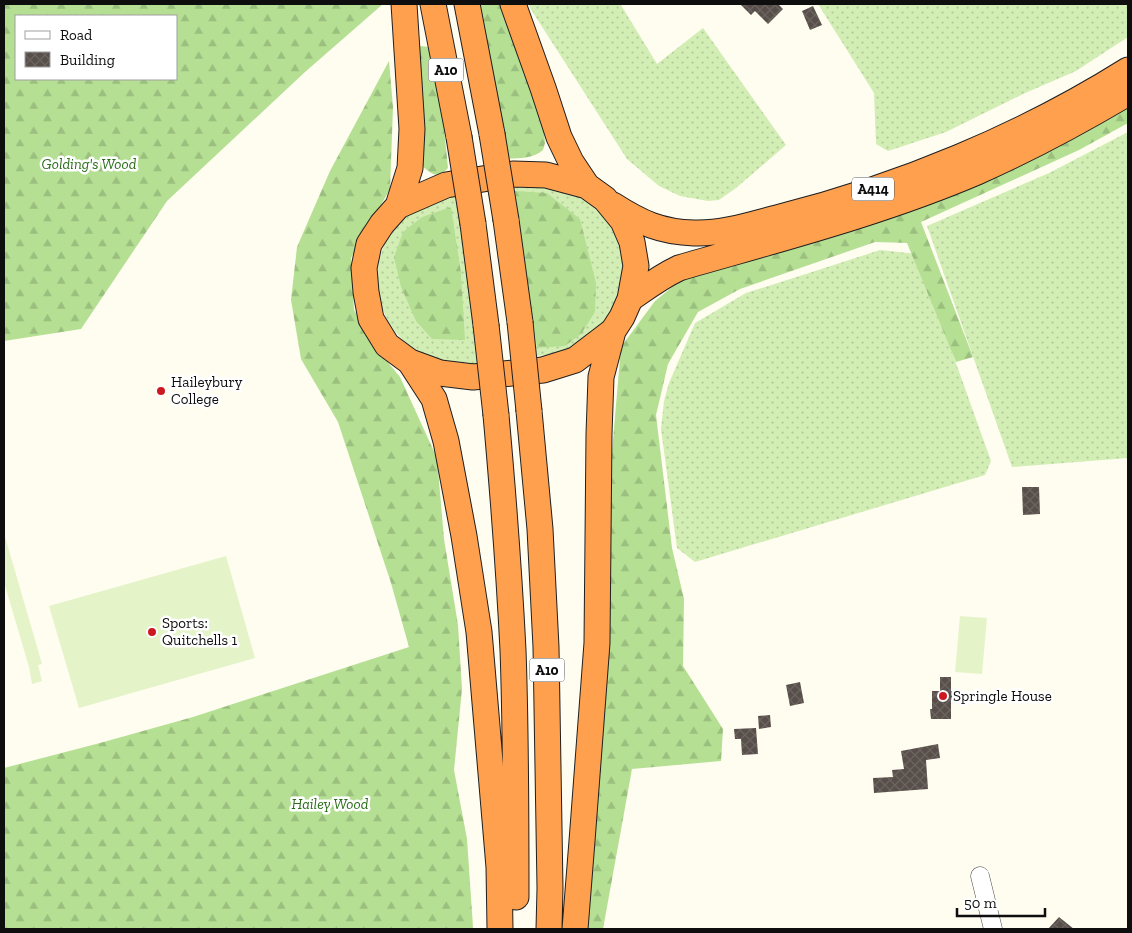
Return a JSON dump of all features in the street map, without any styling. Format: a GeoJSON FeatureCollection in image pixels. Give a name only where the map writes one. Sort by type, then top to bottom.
{"type":"FeatureCollection","features":[{"type":"Feature","properties":{"kind":"highway"},"geometry":{"type":"LineString","coordinates":[[404,4],[412,129],[410,168],[398,206],[382,224],[370,244],[364,268],[366,292],[372,319],[387,345],[410,362],[440,374],[473,376],[543,370],[575,360],[613,330],[622,317],[630,299],[636,266],[632,242],[623,221],[596,193],[571,162],[559,137],[513,4]]}},
{"type":"Feature","properties":{"kind":"highway","name":"A10"},"geometry":{"type":"LineString","coordinates":[[433,4],[459,137],[473,224],[496,415],[507,534],[513,652],[516,929]]}},
{"type":"Feature","properties":{"kind":"highway","name":"A10"},"geometry":{"type":"LineString","coordinates":[[467,4],[492,134],[506,220],[520,322],[540,529],[546,647],[549,929]]}},
{"type":"Feature","properties":{"kind":"highway","name":"A414"},"geometry":{"type":"LineString","coordinates":[[596,193],[634,218],[652,226],[679,232],[710,232],[762,222],[850,197],[942,164],[1060,110],[1128,70]]}},
{"type":"Feature","properties":{"kind":"highway","name":"A414"},"geometry":{"type":"LineString","coordinates":[[630,299],[658,278],[679,268],[844,220],[978,171],[1042,141],[1128,94]]}},
{"type":"Feature","properties":{"kind":"highway"},"geometry":{"type":"LineString","coordinates":[[398,206],[446,185],[513,174],[546,175],[596,193]]}},
{"type":"Feature","properties":{"kind":"highway"},"geometry":{"type":"LineString","coordinates":[[574,929],[597,644],[601,377],[613,330]]}},
{"type":"Feature","properties":{"kind":"highway"},"geometry":{"type":"LineString","coordinates":[[410,362],[434,399],[446,441],[464,536],[479,632],[499,867],[500,929]]}},
{"type":"Feature","properties":{"kind":"street"},"geometry":{"type":"LineString","coordinates":[[980,876],[993,929]]}},
{"type":"Feature","properties":{"kind":"green space","name":"Golding's Wood"},"geometry":{"type":"Polygon","coordinates":[[[4,4],[383,4],[305,72],[167,201],[81,329],[4,341],[4,4]]]}},
{"type":"Feature","properties":{"kind":"green space"},"geometry":{"type":"Polygon","coordinates":[[[478,4],[501,4],[544,130],[545,143],[543,150],[535,155],[525,158],[505,159],[478,4]]]}},
{"type":"Feature","properties":{"kind":"green space"},"geometry":{"type":"Polygon","coordinates":[[[529,4],[622,4],[657,64],[703,28],[786,145],[736,188],[719,200],[708,201],[680,196],[659,186],[627,159],[529,4]]]}},
{"type":"Feature","properties":{"kind":"green space"},"geometry":{"type":"Polygon","coordinates":[[[818,4],[1128,4],[1128,37],[1076,71],[1023,94],[946,132],[888,151],[876,144],[874,93],[818,4]]]}},
{"type":"Feature","properties":{"kind":"green space"},"geometry":{"type":"Polygon","coordinates":[[[417,47],[429,47],[442,108],[448,168],[438,175],[422,166],[417,47]]]}},
{"type":"Feature","properties":{"kind":"green space","name":"Hailey Wood"},"geometry":{"type":"Polygon","coordinates":[[[389,61],[393,107],[390,189],[351,258],[354,310],[377,349],[400,377],[437,458],[444,539],[458,625],[462,689],[454,770],[467,839],[473,927],[472,929],[4,929],[4,768],[193,717],[409,647],[391,583],[338,422],[301,359],[291,300],[297,247],[330,171],[389,61]]]}},
{"type":"Feature","properties":{"kind":"green space"},"geometry":{"type":"Polygon","coordinates":[[[1128,100],[1128,123],[1079,150],[921,222],[973,357],[956,362],[907,243],[875,242],[740,289],[698,312],[668,364],[656,415],[672,548],[684,599],[683,666],[723,729],[721,761],[632,769],[603,929],[579,929],[610,475],[621,347],[655,301],[687,275],[1128,100]]]}},
{"type":"Feature","properties":{"kind":"green space"},"geometry":{"type":"Polygon","coordinates":[[[1128,132],[1128,458],[1012,467],[927,226],[1049,173],[1128,132]]]}},
{"type":"Feature","properties":{"kind":"green space"},"geometry":{"type":"Polygon","coordinates":[[[556,182],[607,212],[626,256],[620,303],[589,340],[556,354],[537,356],[514,183],[556,182]]]}},
{"type":"Feature","properties":{"kind":"green space"},"geometry":{"type":"Polygon","coordinates":[[[515,191],[547,193],[580,219],[596,283],[595,312],[581,334],[565,346],[537,348],[515,191]]]}},
{"type":"Feature","properties":{"kind":"green space"},"geometry":{"type":"Polygon","coordinates":[[[456,193],[479,364],[442,361],[420,353],[403,340],[390,324],[382,306],[378,287],[378,267],[383,247],[393,229],[407,213],[456,193]]]}},
{"type":"Feature","properties":{"kind":"green space"},"geometry":{"type":"Polygon","coordinates":[[[451,207],[461,273],[465,340],[432,339],[416,321],[401,287],[394,257],[403,232],[422,217],[451,207]]]}},
{"type":"Feature","properties":{"kind":"green space"},"geometry":{"type":"Polygon","coordinates":[[[880,250],[917,254],[991,461],[985,475],[695,562],[677,548],[661,429],[664,401],[669,383],[695,323],[746,293],[880,250]]]}},
{"type":"Feature","properties":{"kind":"green space"},"geometry":{"type":"Polygon","coordinates":[[[4,533],[42,664],[38,665],[42,681],[32,684],[29,667],[4,582],[4,533]]]}},
{"type":"Feature","properties":{"kind":"green space","name":"Sports: Quitchells 1"},"geometry":{"type":"Polygon","coordinates":[[[226,556],[255,658],[79,708],[49,606],[226,556]]]}},
{"type":"Feature","properties":{"kind":"green space"},"geometry":{"type":"Polygon","coordinates":[[[960,616],[987,618],[982,674],[955,672],[960,616]]]}},
{"type":"Feature","properties":{"kind":"building"},"geometry":{"type":"Polygon","coordinates":[[[740,4],[778,4],[783,9],[768,24],[755,11],[751,15],[740,4]]]}},
{"type":"Feature","properties":{"kind":"building"},"geometry":{"type":"Polygon","coordinates":[[[813,6],[822,25],[810,30],[802,11],[813,6]]]}},
{"type":"Feature","properties":{"kind":"building"},"geometry":{"type":"Polygon","coordinates":[[[1022,487],[1039,487],[1040,514],[1023,515],[1022,487]]]}},
{"type":"Feature","properties":{"kind":"building","name":"Springle House"},"geometry":{"type":"Polygon","coordinates":[[[940,677],[951,677],[951,691],[955,691],[955,700],[951,700],[951,719],[931,719],[932,691],[940,691],[940,677]]]}},
{"type":"Feature","properties":{"kind":"building"},"geometry":{"type":"Polygon","coordinates":[[[800,682],[804,703],[790,706],[786,685],[800,682]]]}},
{"type":"Feature","properties":{"kind":"building"},"geometry":{"type":"Polygon","coordinates":[[[770,715],[771,727],[759,729],[758,716],[770,715]]]}},
{"type":"Feature","properties":{"kind":"building"},"geometry":{"type":"Polygon","coordinates":[[[756,728],[758,754],[742,755],[741,739],[735,739],[734,729],[756,728]]]}},
{"type":"Feature","properties":{"kind":"building"},"geometry":{"type":"Polygon","coordinates":[[[938,744],[940,758],[926,760],[928,789],[874,793],[873,778],[893,777],[892,770],[904,769],[901,751],[938,744]]]}},
{"type":"Feature","properties":{"kind":"building"},"geometry":{"type":"Polygon","coordinates":[[[1059,917],[1074,929],[1048,929],[1059,917]]]}},
{"type":"Feature","properties":{"kind":"place","name":"Haileybury College"},"geometry":{"type":"Point","coordinates":[161,391]}},
{"type":"Feature","properties":{"kind":"place","name":"Sports: Quitchells 1"},"geometry":{"type":"Point","coordinates":[152,632]}},
{"type":"Feature","properties":{"kind":"place","name":"Springle House"},"geometry":{"type":"Point","coordinates":[943,696]}}]}
